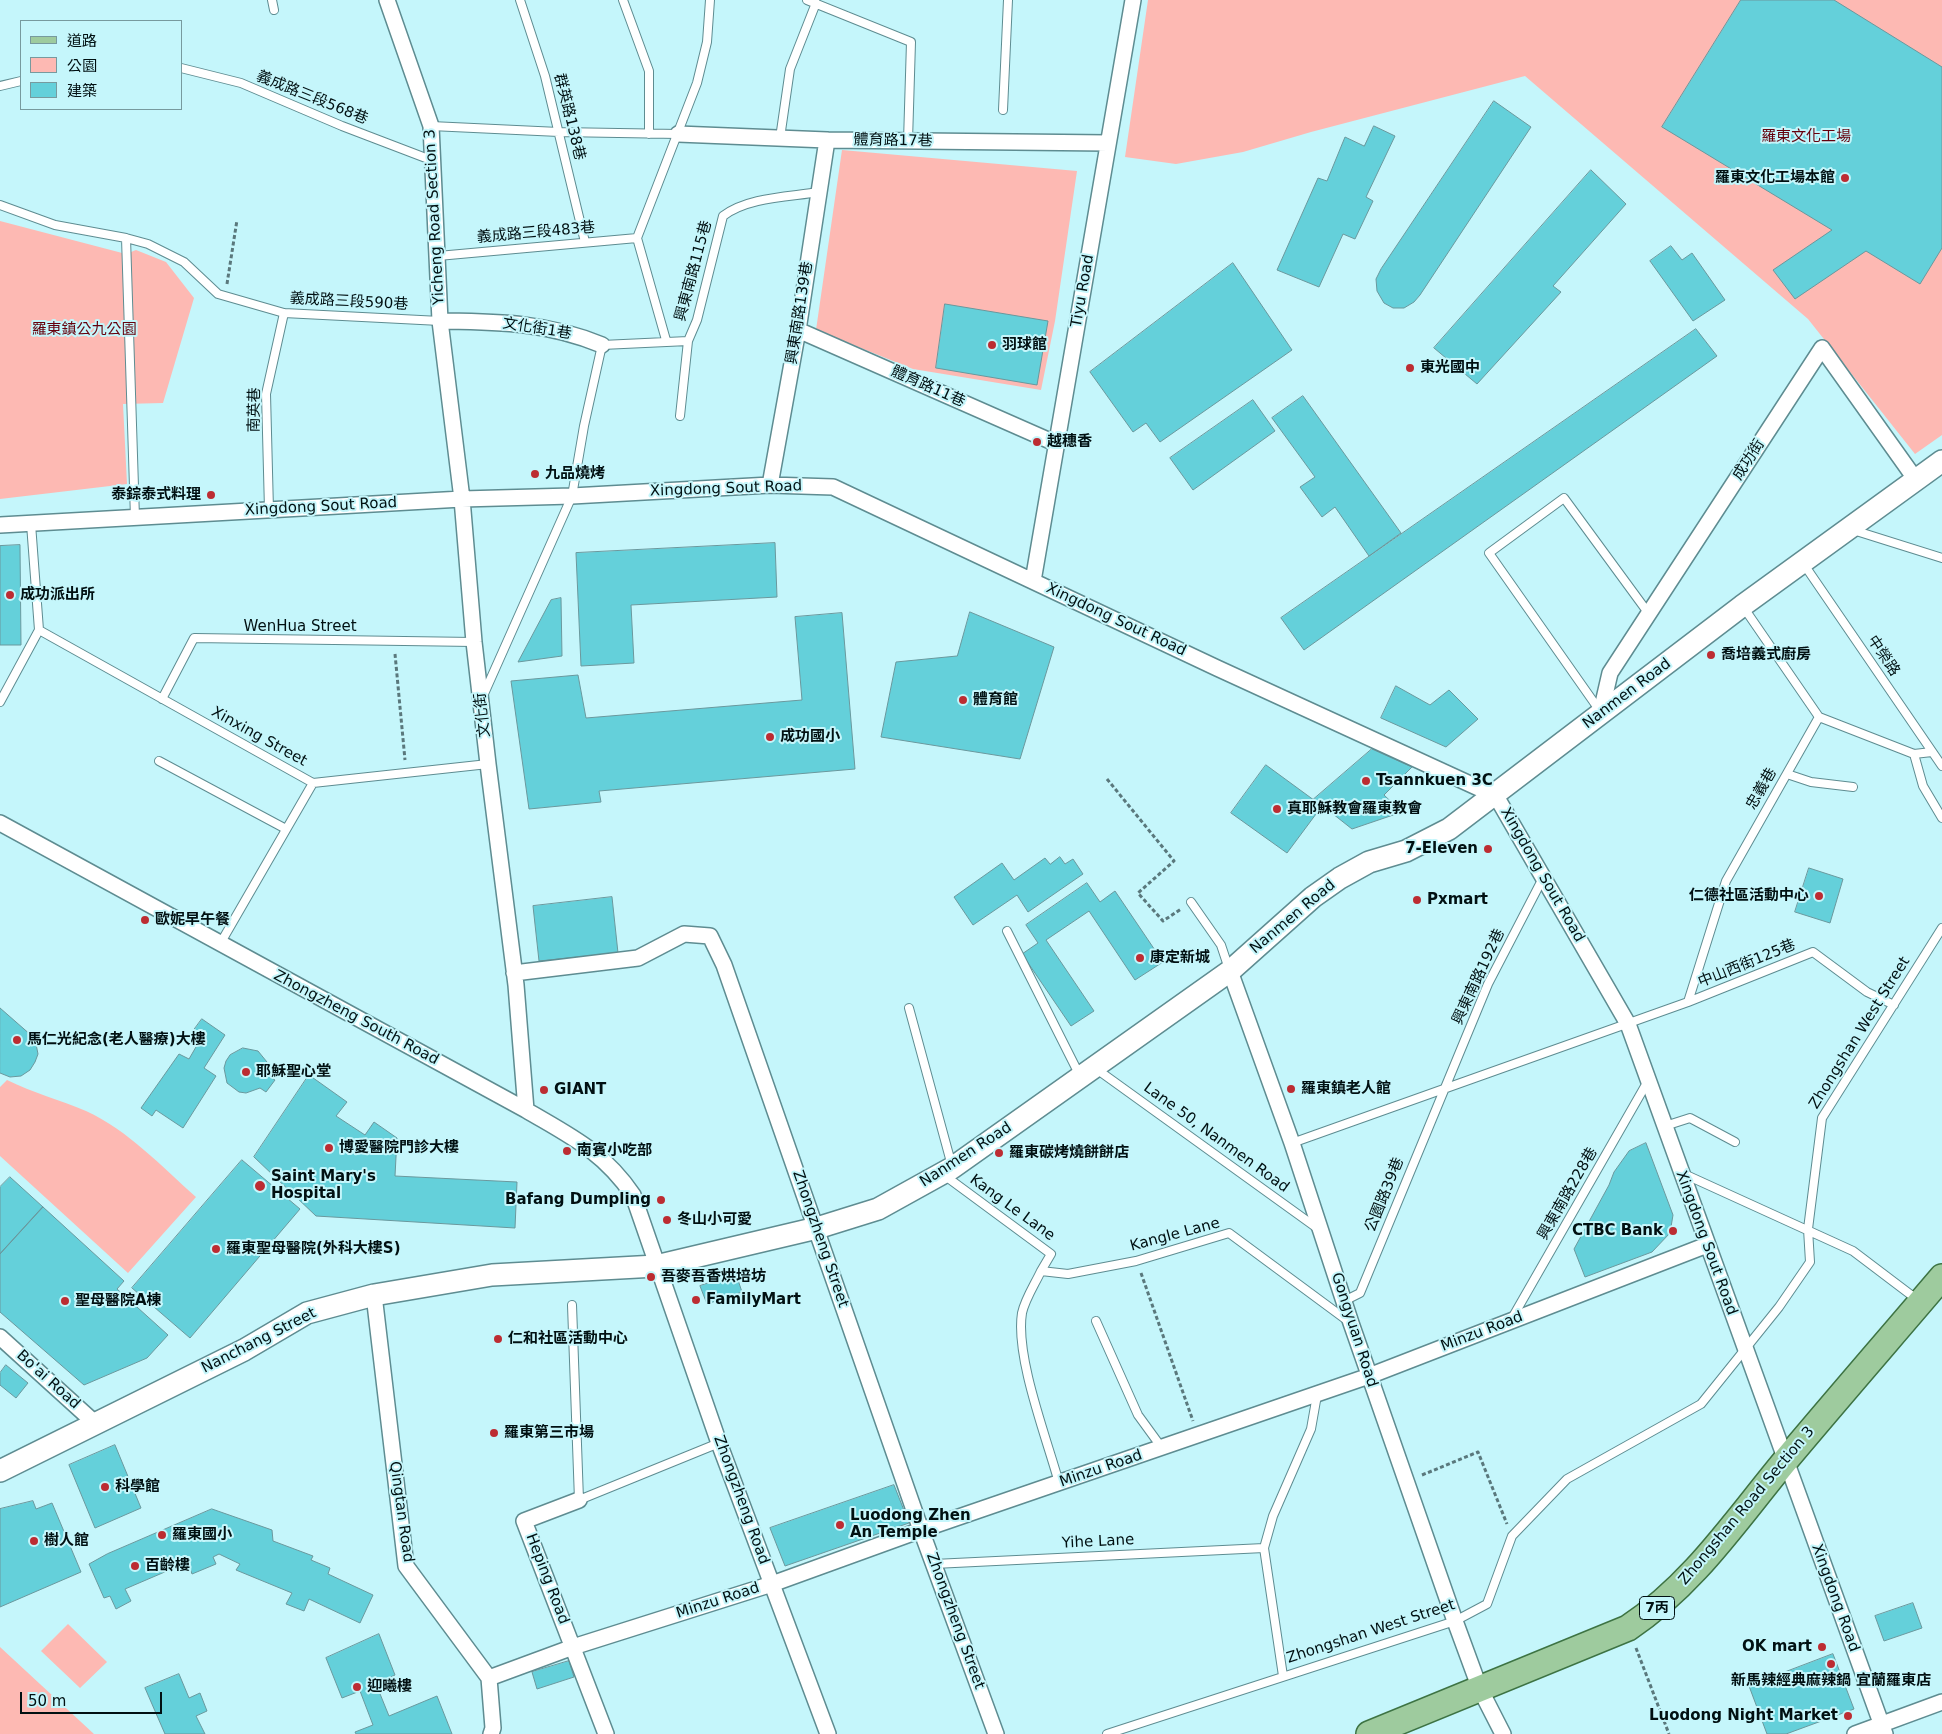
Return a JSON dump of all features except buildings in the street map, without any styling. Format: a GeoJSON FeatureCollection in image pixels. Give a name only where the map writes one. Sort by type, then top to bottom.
{"type":"FeatureCollection","features":[{"type":"Feature","properties":{"kind":"main road","name":"Zhongshan Road Section 3"},"geometry":{"type":"LineString","coordinates":[[1369,1734],[1628,1628],[1672,1595],[1698,1569],[1785,1461],[1942,1276]]}},
{"type":"Feature","properties":{"kind":"street","name":"Yicheng Road Section 3"},"geometry":{"type":"LineString","coordinates":[[387,0],[431,126],[431,160],[438,256],[440,321]]}},
{"type":"Feature","properties":{"kind":"street","name":"Tiyu Road"},"geometry":{"type":"LineString","coordinates":[[1033,581],[1133,0]]}},
{"type":"Feature","properties":{"kind":"street","name":"體育路17巷"},"geometry":{"type":"LineString","coordinates":[[678,134],[827,140],[1108,143]]}},
{"type":"Feature","properties":{"kind":"street","name":"興東南路139巷"},"geometry":{"type":"LineString","coordinates":[[770,485],[798,330],[827,140]]}},
{"type":"Feature","properties":{"kind":"street","name":"文化街1巷"},"geometry":{"type":"LineString","coordinates":[[440,321],[521,323],[572,333],[602,345]]}},
{"type":"Feature","properties":{"kind":"street","name":"文化街"},"geometry":{"type":"LineString","coordinates":[[440,321],[462,499],[474,642],[514,972],[526,1110]]}},
{"type":"Feature","properties":{"kind":"street","name":"體育路11巷"},"geometry":{"type":"LineString","coordinates":[[798,330],[1057,444]]}},
{"type":"Feature","properties":{"kind":"street","name":"成功街"},"geometry":{"type":"LineString","coordinates":[[1601,712],[1610,673],[1822,348],[1916,480]]}},
{"type":"Feature","properties":{"kind":"street","name":"Nanmen Road"},"geometry":{"type":"LineString","coordinates":[[656,1266],[816,1228],[878,1209],[947,1171],[1230,971],[1313,897],[1340,878],[1368,862],[1406,851],[1449,829],[1496,796],[1601,712],[1742,606],[1847,528],[1942,461]]}},
{"type":"Feature","properties":{"kind":"street","name":"Xingdong Sout Road"},"geometry":{"type":"LineString","coordinates":[[0,525],[462,499],[572,496],[770,485],[833,486],[1496,796],[1628,1024],[1785,1461]]}},
{"type":"Feature","properties":{"kind":"street","name":"Zhongzheng South Road"},"geometry":{"type":"LineString","coordinates":[[0,824],[526,1110],[590,1147],[618,1173],[632,1195],[656,1266]]}},
{"type":"Feature","properties":{"kind":"street","name":"Zhongzheng Street"},"geometry":{"type":"LineString","coordinates":[[514,972],[638,958],[684,934],[710,936],[724,965],[921,1530],[996,1734]]}},
{"type":"Feature","properties":{"kind":"street","name":"Gongyuan Road"},"geometry":{"type":"LineString","coordinates":[[1230,971],[1323,1232],[1351,1323],[1455,1621],[1480,1689],[1503,1734]]}},
{"type":"Feature","properties":{"kind":"street","name":"Minzu Road"},"geometry":{"type":"LineString","coordinates":[[489,1678],[573,1647],[772,1584],[921,1530],[1317,1395],[1707,1245]]}},
{"type":"Feature","properties":{"kind":"street","name":"Nanchang Street"},"geometry":{"type":"LineString","coordinates":[[0,1471],[244,1350],[307,1313],[374,1295],[492,1275],[656,1266]]}},
{"type":"Feature","properties":{"kind":"street","name":"Zhongzheng Road"},"geometry":{"type":"LineString","coordinates":[[656,1266],[719,1442],[828,1734]]}},
{"type":"Feature","properties":{"kind":"street","name":"Qingtan Road"},"geometry":{"type":"LineString","coordinates":[[374,1295],[406,1566],[489,1678]]}},
{"type":"Feature","properties":{"kind":"street","name":"Bo'ai Road"},"geometry":{"type":"LineString","coordinates":[[0,1337],[96,1424]]}},
{"type":"Feature","properties":{"kind":"street","name":"Xingdong Road"},"geometry":{"type":"LineString","coordinates":[[1785,1461],[1883,1729]]}},
{"type":"Feature","properties":{"kind":"street","name":"Heping Road"},"geometry":{"type":"LineString","coordinates":[[579,1500],[524,1521],[606,1734]]}},
{"type":"Feature","properties":{"kind":"street"},"geometry":{"type":"LineString","coordinates":[[489,1678],[493,1728],[491,1734]]}},
{"type":"Feature","properties":{"kind":"street"},"geometry":{"type":"LineString","coordinates":[[1855,1734],[1883,1729],[1942,1702]]}},
{"type":"Feature","properties":{"kind":"lane"},"geometry":{"type":"LineString","coordinates":[[272,0],[274,10]]}},
{"type":"Feature","properties":{"kind":"lane","name":"群英路138巷"},"geometry":{"type":"LineString","coordinates":[[520,0],[545,76],[585,242]]}},
{"type":"Feature","properties":{"kind":"lane"},"geometry":{"type":"LineString","coordinates":[[623,0],[648,71],[649,134]]}},
{"type":"Feature","properties":{"kind":"lane"},"geometry":{"type":"LineString","coordinates":[[666,340],[637,238],[697,84],[707,42],[710,0]]}},
{"type":"Feature","properties":{"kind":"lane"},"geometry":{"type":"LineString","coordinates":[[808,0],[911,42],[908,141]]}},
{"type":"Feature","properties":{"kind":"lane"},"geometry":{"type":"LineString","coordinates":[[1004,110],[1008,0]]}},
{"type":"Feature","properties":{"kind":"lane"},"geometry":{"type":"LineString","coordinates":[[780,138],[790,69],[816,3]]}},
{"type":"Feature","properties":{"kind":"lane","name":"義成路三段568巷"},"geometry":{"type":"LineString","coordinates":[[182,68],[241,83],[342,126],[431,160]]}},
{"type":"Feature","properties":{"kind":"lane"},"geometry":{"type":"LineString","coordinates":[[0,86],[20,81]]}},
{"type":"Feature","properties":{"kind":"lane"},"geometry":{"type":"LineString","coordinates":[[431,126],[558,132],[678,134]]}},
{"type":"Feature","properties":{"kind":"lane","name":"興東南路115巷"},"geometry":{"type":"LineString","coordinates":[[602,345],[666,340],[688,341],[697,320],[723,216],[734,208],[773,199],[819,192]]}},
{"type":"Feature","properties":{"kind":"lane","name":"義成路三段590巷"},"geometry":{"type":"LineString","coordinates":[[0,205],[55,225],[148,244],[184,262],[218,294],[284,313],[440,321]]}},
{"type":"Feature","properties":{"kind":"lane"},"geometry":{"type":"LineString","coordinates":[[126,238],[135,518]]}},
{"type":"Feature","properties":{"kind":"lane","name":"義成路三段483巷"},"geometry":{"type":"LineString","coordinates":[[438,256],[637,238]]}},
{"type":"Feature","properties":{"kind":"lane","name":"南英巷"},"geometry":{"type":"LineString","coordinates":[[269,510],[266,394],[284,313]]}},
{"type":"Feature","properties":{"kind":"lane"},"geometry":{"type":"LineString","coordinates":[[680,416],[688,341]]}},
{"type":"Feature","properties":{"kind":"lane"},"geometry":{"type":"LineString","coordinates":[[482,699],[572,496],[584,426],[602,345]]}},
{"type":"Feature","properties":{"kind":"lane"},"geometry":{"type":"LineString","coordinates":[[1601,712],[1489,553],[1564,498],[1649,614]]}},
{"type":"Feature","properties":{"kind":"lane"},"geometry":{"type":"LineString","coordinates":[[0,702],[38,630],[31,524]]}},
{"type":"Feature","properties":{"kind":"lane"},"geometry":{"type":"LineString","coordinates":[[1847,528],[1942,558]]}},
{"type":"Feature","properties":{"kind":"lane","name":"中榮路"},"geometry":{"type":"LineString","coordinates":[[1802,562],[1942,766]]}},
{"type":"Feature","properties":{"kind":"lane"},"geometry":{"type":"LineString","coordinates":[[1742,606],[1819,717],[1914,754],[1932,752]]}},
{"type":"Feature","properties":{"kind":"lane","name":"Xinxing Street"},"geometry":{"type":"LineString","coordinates":[[38,630],[313,783],[488,764]]}},
{"type":"Feature","properties":{"kind":"lane","name":"WenHua Street"},"geometry":{"type":"LineString","coordinates":[[162,698],[194,638],[474,642]]}},
{"type":"Feature","properties":{"kind":"lane","name":"忠義巷"},"geometry":{"type":"LineString","coordinates":[[1688,1002],[1726,881],[1819,717]]}},
{"type":"Feature","properties":{"kind":"lane"},"geometry":{"type":"LineString","coordinates":[[1914,754],[1923,786],[1942,818]]}},
{"type":"Feature","properties":{"kind":"lane"},"geometry":{"type":"LineString","coordinates":[[159,762],[286,829]]}},
{"type":"Feature","properties":{"kind":"lane"},"geometry":{"type":"LineString","coordinates":[[1786,774],[1811,782],[1853,787]]}},
{"type":"Feature","properties":{"kind":"lane"},"geometry":{"type":"LineString","coordinates":[[220,944],[313,783]]}},
{"type":"Feature","properties":{"kind":"lane","name":"興東南路192巷"},"geometry":{"type":"LineString","coordinates":[[1443,1090],[1488,984],[1543,878]]}},
{"type":"Feature","properties":{"kind":"lane"},"geometry":{"type":"LineString","coordinates":[[1191,902],[1221,946],[1230,971]]}},
{"type":"Feature","properties":{"kind":"lane","name":"Zhongshan West Street"},"geometry":{"type":"LineString","coordinates":[[1107,1734],[1455,1621],[1487,1604],[1512,1536],[1567,1479],[1701,1404],[1745,1350],[1810,1262],[1808,1229],[1822,1118],[1942,928]]}},
{"type":"Feature","properties":{"kind":"lane"},"geometry":{"type":"LineString","coordinates":[[1007,930],[1087,1072]]}},
{"type":"Feature","properties":{"kind":"lane","name":"中山西街125巷"},"geometry":{"type":"LineString","coordinates":[[1292,1143],[1628,1024],[1813,952],[1867,992],[1894,1005]]}},
{"type":"Feature","properties":{"kind":"lane"},"geometry":{"type":"LineString","coordinates":[[910,1008],[947,1171]]}},
{"type":"Feature","properties":{"kind":"lane","name":"Lane 50, Nanmen Road"},"geometry":{"type":"LineString","coordinates":[[1087,1072],[1323,1232]]}},
{"type":"Feature","properties":{"kind":"lane","name":"興東南路228巷"},"geometry":{"type":"LineString","coordinates":[[1510,1321],[1648,1081]]}},
{"type":"Feature","properties":{"kind":"lane","name":"公園路39巷"},"geometry":{"type":"LineString","coordinates":[[1344,1301],[1360,1293],[1443,1090]]}},
{"type":"Feature","properties":{"kind":"lane"},"geometry":{"type":"LineString","coordinates":[[1664,1126],[1690,1118],[1735,1142]]}},
{"type":"Feature","properties":{"kind":"lane","name":"Kang Le Lane"},"geometry":{"type":"LineString","coordinates":[[947,1171],[1051,1254],[1042,1271]]}},
{"type":"Feature","properties":{"kind":"lane"},"geometry":{"type":"LineString","coordinates":[[1681,1173],[1853,1251],[1920,1302]]}},
{"type":"Feature","properties":{"kind":"lane","name":"Kangle Lane"},"geometry":{"type":"LineString","coordinates":[[1136,1261],[1228,1233],[1351,1323]]}},
{"type":"Feature","properties":{"kind":"lane"},"geometry":{"type":"LineString","coordinates":[[1060,1484],[1024,1358],[1020,1331],[1023,1310],[1042,1271],[1068,1274],[1136,1261]]}},
{"type":"Feature","properties":{"kind":"lane"},"geometry":{"type":"LineString","coordinates":[[572,1305],[579,1500],[719,1442]]}},
{"type":"Feature","properties":{"kind":"lane"},"geometry":{"type":"LineString","coordinates":[[1096,1321],[1134,1409],[1162,1448]]}},
{"type":"Feature","properties":{"kind":"lane"},"geometry":{"type":"LineString","coordinates":[[1282,1676],[1264,1548],[1273,1516],[1311,1428],[1317,1395]]}},
{"type":"Feature","properties":{"kind":"lane","name":"Yihe Lane"},"geometry":{"type":"LineString","coordinates":[[934,1564],[1264,1548]]}},
{"type":"Feature","properties":{"kind":"path"},"geometry":{"type":"LineString","coordinates":[[226,296],[238,220]]}},
{"type":"Feature","properties":{"kind":"path"},"geometry":{"type":"LineString","coordinates":[[394,641],[406,773]]}},
{"type":"Feature","properties":{"kind":"path"},"geometry":{"type":"LineString","coordinates":[[1107,778],[1174,861],[1138,893],[1163,921],[1191,902]]}},
{"type":"Feature","properties":{"kind":"path"},"geometry":{"type":"LineString","coordinates":[[1136,1261],[1198,1436]]}},
{"type":"Feature","properties":{"kind":"path"},"geometry":{"type":"LineString","coordinates":[[1406,1481],[1478,1452],[1512,1536]]}},
{"type":"Feature","properties":{"kind":"path"},"geometry":{"type":"LineString","coordinates":[[1628,1628],[1669,1734]]}},
{"type":"Feature","properties":{"kind":"green space","name":"羅東文化工場"},"geometry":{"type":"Polygon","coordinates":[[[1148,0],[1942,0],[1942,435],[1915,454],[1808,319],[1525,76],[1311,132],[1243,152],[1176,164],[1125,157],[1148,0]]]}},
{"type":"Feature","properties":{"kind":"green space"},"geometry":{"type":"Polygon","coordinates":[[[842,150],[1077,171],[1055,321],[1041,390],[913,369],[816,330],[842,150]]]}},
{"type":"Feature","properties":{"kind":"green space","name":"羅東鎮公九公園"},"geometry":{"type":"Polygon","coordinates":[[[0,221],[126,254],[136,250],[166,262],[194,298],[163,403],[123,404],[127,484],[0,499],[0,221]]]}},
{"type":"Feature","properties":{"kind":"green space"},"geometry":{"type":"Polygon","coordinates":[[[7,1080],[86,1111],[116,1128],[144,1150],[196,1197],[128,1273],[0,1156],[0,1087],[7,1080]]]}},
{"type":"Feature","properties":{"kind":"green space"},"geometry":{"type":"Polygon","coordinates":[[[68,1624],[107,1662],[80,1688],[41,1651],[68,1624]]]}},
{"type":"Feature","properties":{"kind":"green space"},"geometry":{"type":"Polygon","coordinates":[[[0,1647],[94,1734],[0,1734],[0,1647]]]}},
{"type":"Feature","properties":{"kind":"place","name":"羅東文化工場本館"},"geometry":{"type":"Point","coordinates":[1845,178]}},
{"type":"Feature","properties":{"kind":"place","name":"羽球館"},"geometry":{"type":"Point","coordinates":[992,345]}},
{"type":"Feature","properties":{"kind":"place","name":"東光國中"},"geometry":{"type":"Point","coordinates":[1410,368]}},
{"type":"Feature","properties":{"kind":"place","name":"越穗香"},"geometry":{"type":"Point","coordinates":[1037,442]}},
{"type":"Feature","properties":{"kind":"place","name":"九品燒烤"},"geometry":{"type":"Point","coordinates":[535,474]}},
{"type":"Feature","properties":{"kind":"place","name":"泰錝泰式料理"},"geometry":{"type":"Point","coordinates":[211,495]}},
{"type":"Feature","properties":{"kind":"place","name":"成功派出所"},"geometry":{"type":"Point","coordinates":[10,595]}},
{"type":"Feature","properties":{"kind":"place","name":"喬培義式廚房"},"geometry":{"type":"Point","coordinates":[1711,655]}},
{"type":"Feature","properties":{"kind":"place","name":"體育館"},"geometry":{"type":"Point","coordinates":[963,700]}},
{"type":"Feature","properties":{"kind":"place","name":"成功國小"},"geometry":{"type":"Point","coordinates":[770,737]}},
{"type":"Feature","properties":{"kind":"place","name":"Tsannkuen 3C"},"geometry":{"type":"Point","coordinates":[1366,781]}},
{"type":"Feature","properties":{"kind":"place","name":"真耶穌教會羅東教會"},"geometry":{"type":"Point","coordinates":[1277,809]}},
{"type":"Feature","properties":{"kind":"place","name":"7-Eleven"},"geometry":{"type":"Point","coordinates":[1488,849]}},
{"type":"Feature","properties":{"kind":"place","name":"仁德社區活動中心"},"geometry":{"type":"Point","coordinates":[1819,896]}},
{"type":"Feature","properties":{"kind":"place","name":"Pxmart"},"geometry":{"type":"Point","coordinates":[1417,900]}},
{"type":"Feature","properties":{"kind":"place","name":"歐妮早午餐"},"geometry":{"type":"Point","coordinates":[145,920]}},
{"type":"Feature","properties":{"kind":"place","name":"康定新城"},"geometry":{"type":"Point","coordinates":[1140,958]}},
{"type":"Feature","properties":{"kind":"place","name":"馬仁光紀念(老人醫療)大樓"},"geometry":{"type":"Point","coordinates":[17,1040]}},
{"type":"Feature","properties":{"kind":"place","name":"耶穌聖心堂"},"geometry":{"type":"Point","coordinates":[246,1072]}},
{"type":"Feature","properties":{"kind":"place","name":"羅東鎮老人館"},"geometry":{"type":"Point","coordinates":[1291,1089]}},
{"type":"Feature","properties":{"kind":"place","name":"GIANT"},"geometry":{"type":"Point","coordinates":[544,1090]}},
{"type":"Feature","properties":{"kind":"place","name":"博愛醫院門診大樓"},"geometry":{"type":"Point","coordinates":[329,1148]}},
{"type":"Feature","properties":{"kind":"place","name":"南賓小吃部"},"geometry":{"type":"Point","coordinates":[567,1151]}},
{"type":"Feature","properties":{"kind":"place","name":"羅東碳烤燒餅餅店"},"geometry":{"type":"Point","coordinates":[999,1153]}},
{"type":"Feature","properties":{"kind":"place","name":"Saint Mary's Hospital"},"geometry":{"type":"Point","coordinates":[260,1186]}},
{"type":"Feature","properties":{"kind":"place","name":"Bafang Dumpling"},"geometry":{"type":"Point","coordinates":[661,1200]}},
{"type":"Feature","properties":{"kind":"place","name":"冬山小可愛"},"geometry":{"type":"Point","coordinates":[667,1220]}},
{"type":"Feature","properties":{"kind":"place","name":"CTBC Bank"},"geometry":{"type":"Point","coordinates":[1673,1231]}},
{"type":"Feature","properties":{"kind":"place","name":"羅東聖母醫院(外科大樓S)"},"geometry":{"type":"Point","coordinates":[216,1249]}},
{"type":"Feature","properties":{"kind":"place","name":"吾麥吾香烘培坊"},"geometry":{"type":"Point","coordinates":[651,1277]}},
{"type":"Feature","properties":{"kind":"place","name":"FamilyMart"},"geometry":{"type":"Point","coordinates":[696,1300]}},
{"type":"Feature","properties":{"kind":"place","name":"聖母醫院A棟"},"geometry":{"type":"Point","coordinates":[65,1301]}},
{"type":"Feature","properties":{"kind":"place","name":"仁和社區活動中心"},"geometry":{"type":"Point","coordinates":[498,1339]}},
{"type":"Feature","properties":{"kind":"place","name":"羅東第三市場"},"geometry":{"type":"Point","coordinates":[494,1433]}},
{"type":"Feature","properties":{"kind":"place","name":"科學館"},"geometry":{"type":"Point","coordinates":[105,1487]}},
{"type":"Feature","properties":{"kind":"place","name":"Luodong Zhen An Temple"},"geometry":{"type":"Point","coordinates":[840,1525]}},
{"type":"Feature","properties":{"kind":"place","name":"羅東國小"},"geometry":{"type":"Point","coordinates":[162,1535]}},
{"type":"Feature","properties":{"kind":"place","name":"樹人館"},"geometry":{"type":"Point","coordinates":[34,1541]}},
{"type":"Feature","properties":{"kind":"place","name":"百齡樓"},"geometry":{"type":"Point","coordinates":[135,1566]}},
{"type":"Feature","properties":{"kind":"place","name":"OK mart"},"geometry":{"type":"Point","coordinates":[1822,1647]}},
{"type":"Feature","properties":{"kind":"place","name":"新馬辣經典麻辣鍋 宜蘭羅東店"},"geometry":{"type":"Point","coordinates":[1831,1664]}},
{"type":"Feature","properties":{"kind":"place","name":"迎曦樓"},"geometry":{"type":"Point","coordinates":[357,1687]}},
{"type":"Feature","properties":{"kind":"place","name":"Luodong Night Market"},"geometry":{"type":"Point","coordinates":[1848,1716]}}]}
